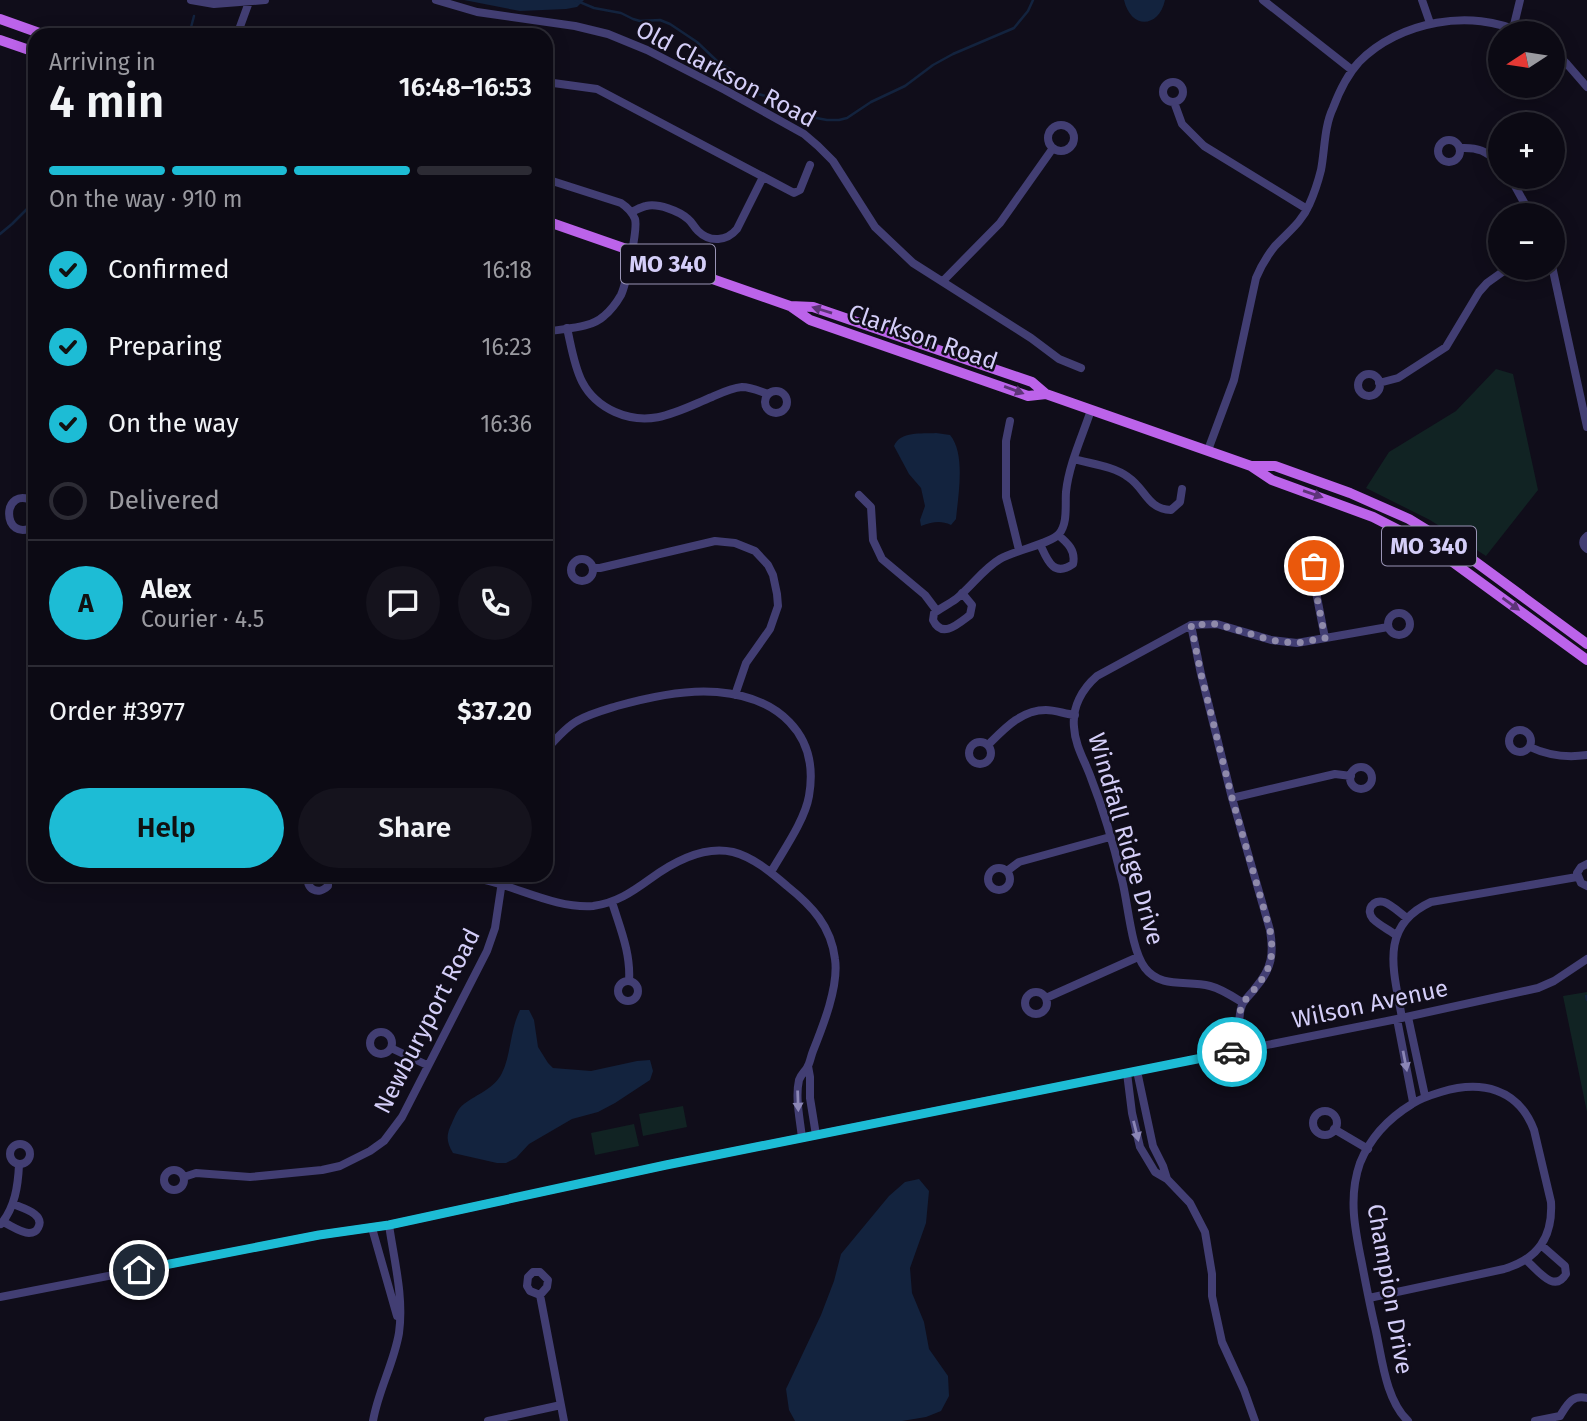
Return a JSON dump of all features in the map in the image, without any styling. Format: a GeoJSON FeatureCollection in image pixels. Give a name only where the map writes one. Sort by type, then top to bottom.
{"type":"FeatureCollection","features":[{"type":"Feature","properties":{"kind":"main road"},"geometry":{"type":"LineString","coordinates":[[2,18],[28,28]]}},
{"type":"Feature","properties":{"kind":"main road"},"geometry":{"type":"LineString","coordinates":[[0,40],[28,50]]}},
{"type":"Feature","properties":{"kind":"main road","name":"Clarkson Road"},"geometry":{"type":"LineString","coordinates":[[553,223],[790,306],[810,320],[1028,396],[1046,394],[1208,450],[1251,466],[1272,480],[1352,508],[1418,540],[1467,571],[1587,660]]}},
{"type":"Feature","properties":{"kind":"main road","name":"Clarkson Road"},"geometry":{"type":"LineString","coordinates":[[1251,466],[1275,466],[1350,493],[1409,519],[1458,549],[1587,644]]}},
{"type":"Feature","properties":{"kind":"street"},"geometry":{"type":"LineString","coordinates":[[191,0],[215,4],[265,0]]}},
{"type":"Feature","properties":{"kind":"street","name":"Old Clarkson Road"},"geometry":{"type":"LineString","coordinates":[[436,0],[477,12],[575,26],[608,34],[674,63],[804,134],[833,161],[863,209],[888,240],[913,263],[1031,338],[1059,359],[1081,368]]}},
{"type":"Feature","properties":{"kind":"street"},"geometry":{"type":"LineString","coordinates":[[1263,0],[1352,70]]}},
{"type":"Feature","properties":{"kind":"street"},"geometry":{"type":"LineString","coordinates":[[1422,0],[1430,23]]}},
{"type":"Feature","properties":{"kind":"street"},"geometry":{"type":"LineString","coordinates":[[1515,21],[1520,0]]}},
{"type":"Feature","properties":{"kind":"street"},"geometry":{"type":"LineString","coordinates":[[240,28],[249,2]]}},
{"type":"Feature","properties":{"kind":"street"},"geometry":{"type":"LineString","coordinates":[[1208,450],[1234,380],[1256,278],[1263,262],[1275,246],[1297,224],[1316,190],[1327,123],[1352,70],[1379,46],[1430,23],[1470,20],[1488,22]]}},
{"type":"Feature","properties":{"kind":"street"},"geometry":{"type":"LineString","coordinates":[[1565,62],[1585,81]]}},
{"type":"Feature","properties":{"kind":"street"},"geometry":{"type":"LineString","coordinates":[[553,83],[597,89],[794,193],[800,190],[810,165]]}},
{"type":"Feature","properties":{"kind":"street"},"geometry":{"type":"LineString","coordinates":[[1174,102],[1182,124],[1205,146],[1307,209]]}},
{"type":"Feature","properties":{"kind":"street"},"geometry":{"type":"LineString","coordinates":[[1460,148],[1474,147],[1488,154]]}},
{"type":"Feature","properties":{"kind":"street"},"geometry":{"type":"LineString","coordinates":[[943,281],[1000,223],[1053,148]]}},
{"type":"Feature","properties":{"kind":"street"},"geometry":{"type":"LineString","coordinates":[[631,212],[656,205],[686,216],[705,236],[723,239],[731,236],[737,229],[762,177]]}},
{"type":"Feature","properties":{"kind":"street"},"geometry":{"type":"LineString","coordinates":[[553,181],[621,203],[628,207],[636,225],[621,294],[604,316],[594,322],[553,331]]}},
{"type":"Feature","properties":{"kind":"street"},"geometry":{"type":"LineString","coordinates":[[1380,383],[1398,378],[1446,346],[1479,292],[1491,280]]}},
{"type":"Feature","properties":{"kind":"street"},"geometry":{"type":"LineString","coordinates":[[1555,280],[1582,379],[1587,427]]}},
{"type":"Feature","properties":{"kind":"street"},"geometry":{"type":"LineString","coordinates":[[567,328],[577,373],[588,393],[608,409],[632,418],[655,418],[743,387],[768,394]]}},
{"type":"Feature","properties":{"kind":"street"},"geometry":{"type":"LineString","coordinates":[[962,593],[969,601],[972,610],[970,615],[948,629],[943,630],[934,624],[933,617],[937,611],[962,593],[987,568],[1001,558],[1058,535],[1063,527],[1066,493],[1074,459],[1091,410]]}},
{"type":"Feature","properties":{"kind":"street"},"geometry":{"type":"LineString","coordinates":[[1010,421],[1006,441],[1006,498],[1019,550]]}},
{"type":"Feature","properties":{"kind":"street"},"geometry":{"type":"LineString","coordinates":[[1074,459],[1121,473],[1136,484],[1154,506],[1163,509],[1171,510],[1180,502],[1182,489]]}},
{"type":"Feature","properties":{"kind":"street"},"geometry":{"type":"LineString","coordinates":[[859,495],[872,509],[873,540],[882,559],[925,595],[937,611]]}},
{"type":"Feature","properties":{"kind":"street"},"geometry":{"type":"LineString","coordinates":[[28,498],[18,499],[10,506],[8,515],[17,528],[28,530]]}},
{"type":"Feature","properties":{"kind":"street"},"geometry":{"type":"LineString","coordinates":[[1040,544],[1051,565],[1058,569],[1067,569],[1073,565],[1074,555],[1070,545],[1058,535]]}},
{"type":"Feature","properties":{"kind":"street"},"geometry":{"type":"LineString","coordinates":[[1587,536],[1583,541],[1587,549]]}},
{"type":"Feature","properties":{"kind":"street"},"geometry":{"type":"LineString","coordinates":[[593,568],[715,541],[735,543],[755,551],[773,575],[778,607],[770,629],[746,663],[735,695]]}},
{"type":"Feature","properties":{"kind":"street"},"geometry":{"type":"LineString","coordinates":[[1315,587],[1325,638]]}},
{"type":"Feature","properties":{"kind":"street"},"geometry":{"type":"LineString","coordinates":[[1243,1049],[1240,1018],[1243,1003],[1263,978],[1272,956],[1272,945],[1232,798],[1191,625],[1217,624],[1271,640],[1297,643],[1388,626]]}},
{"type":"Feature","properties":{"kind":"street","name":"Windfall Ridge Drive"},"geometry":{"type":"LineString","coordinates":[[1191,625],[1097,676],[1089,683],[1078,700],[1074,730],[1110,837],[1138,957],[1144,967],[1156,978],[1173,983],[1209,986],[1224,991],[1243,1003]]}},
{"type":"Feature","properties":{"kind":"street"},"geometry":{"type":"LineString","coordinates":[[553,743],[575,721],[635,701],[717,692],[754,699],[768,705],[781,713],[799,731],[807,754],[810,785],[807,806],[771,872]]}},
{"type":"Feature","properties":{"kind":"street"},"geometry":{"type":"LineString","coordinates":[[988,745],[1014,720],[1024,715],[1047,710],[1074,715]]}},
{"type":"Feature","properties":{"kind":"street"},"geometry":{"type":"LineString","coordinates":[[1530,747],[1561,757],[1587,755]]}},
{"type":"Feature","properties":{"kind":"street"},"geometry":{"type":"LineString","coordinates":[[1232,798],[1335,774],[1350,776]]}},
{"type":"Feature","properties":{"kind":"street"},"geometry":{"type":"LineString","coordinates":[[1007,871],[1019,862],[1110,837]]}},
{"type":"Feature","properties":{"kind":"street"},"geometry":{"type":"LineString","coordinates":[[491,882],[545,899],[592,906],[625,897],[679,859],[704,852],[733,852],[771,872],[817,913],[830,936],[835,959],[834,988],[808,1066],[800,1076],[798,1086],[802,1138]]}},
{"type":"Feature","properties":{"kind":"street"},"geometry":{"type":"LineString","coordinates":[[1587,864],[1581,866],[1577,873],[1581,883],[1587,886]]}},
{"type":"Feature","properties":{"kind":"street"},"geometry":{"type":"LineString","coordinates":[[1413,1102],[1403,1018],[1392,961],[1396,935],[1407,918],[1419,907],[1431,902],[1577,877]]}},
{"type":"Feature","properties":{"kind":"street"},"geometry":{"type":"LineString","coordinates":[[307,882],[311,889],[318,891],[326,889],[329,882]]}},
{"type":"Feature","properties":{"kind":"street","name":"Newburyport Road"},"geometry":{"type":"LineString","coordinates":[[184,1177],[195,1173],[250,1177],[322,1170],[340,1166],[370,1151],[388,1136],[402,1117],[491,941],[502,882]]}},
{"type":"Feature","properties":{"kind":"street"},"geometry":{"type":"LineString","coordinates":[[1396,935],[1372,918],[1369,912],[1371,905],[1381,901],[1407,918]]}},
{"type":"Feature","properties":{"kind":"street"},"geometry":{"type":"LineString","coordinates":[[612,902],[627,953],[629,981]]}},
{"type":"Feature","properties":{"kind":"street"},"geometry":{"type":"LineString","coordinates":[[1046,998],[1138,957]]}},
{"type":"Feature","properties":{"kind":"street","name":"Wilson Avenue"},"geometry":{"type":"LineString","coordinates":[[0,1297],[306,1237],[389,1225],[666,1165],[1403,1018],[1538,988],[1554,981],[1587,959]]}},
{"type":"Feature","properties":{"kind":"street"},"geometry":{"type":"LineString","coordinates":[[1369,1298],[1517,1266],[1538,1250],[1550,1224],[1551,1202],[1530,1119],[1513,1100],[1502,1093],[1478,1086],[1425,1096],[1403,1018]]}},
{"type":"Feature","properties":{"kind":"street"},"geometry":{"type":"LineString","coordinates":[[391,1048],[427,1065]]}},
{"type":"Feature","properties":{"kind":"street"},"geometry":{"type":"LineString","coordinates":[[808,1066],[816,1135]]}},
{"type":"Feature","properties":{"kind":"street"},"geometry":{"type":"LineString","coordinates":[[1132,1072],[1132,1113],[1140,1147],[1155,1172],[1167,1179],[1190,1203],[1205,1232],[1212,1274],[1212,1296],[1222,1342],[1255,1421]]}},
{"type":"Feature","properties":{"kind":"street"},"geometry":{"type":"LineString","coordinates":[[1132,1072],[1153,1146],[1167,1179]]}},
{"type":"Feature","properties":{"kind":"street","name":"Champion Drive"},"geometry":{"type":"LineString","coordinates":[[1404,1420],[1390,1392],[1354,1226],[1353,1198],[1361,1161],[1380,1130],[1413,1102],[1425,1096]]}},
{"type":"Feature","properties":{"kind":"street"},"geometry":{"type":"LineString","coordinates":[[1334,1129],[1368,1149]]}},
{"type":"Feature","properties":{"kind":"street"},"geometry":{"type":"LineString","coordinates":[[13,1204],[37,1216],[40,1222],[34,1232],[28,1233],[1,1223],[13,1204],[19,1165]]}},
{"type":"Feature","properties":{"kind":"street"},"geometry":{"type":"LineString","coordinates":[[373,1421],[400,1324],[400,1299],[389,1225]]}},
{"type":"Feature","properties":{"kind":"street"},"geometry":{"type":"LineString","coordinates":[[372,1228],[400,1324]]}},
{"type":"Feature","properties":{"kind":"street"},"geometry":{"type":"LineString","coordinates":[[1526,1260],[1550,1282],[1558,1283],[1564,1278],[1565,1266],[1541,1245]]}},
{"type":"Feature","properties":{"kind":"street"},"geometry":{"type":"LineString","coordinates":[[540,1295],[564,1421]]}},
{"type":"Feature","properties":{"kind":"street"},"geometry":{"type":"LineString","coordinates":[[1535,1421],[1563,1419],[1571,1401],[1580,1396],[1587,1398]]}},
{"type":"Feature","properties":{"kind":"street"},"geometry":{"type":"LineString","coordinates":[[488,1421],[561,1405]]}},
{"type":"Feature","properties":{"kind":"shaded area"},"geometry":{"type":"Polygon","coordinates":[[[1496,369],[1513,374],[1538,490],[1486,556],[1430,520],[1366,488],[1389,452],[1456,411],[1496,369]]]}},
{"type":"Feature","properties":{"kind":"shaded area"},"geometry":{"type":"Polygon","coordinates":[[[1587,992],[1587,1112],[1563,996],[1587,992]]]}},
{"type":"Feature","properties":{"kind":"shaded area"},"geometry":{"type":"Polygon","coordinates":[[[683,1106],[687,1127],[643,1136],[639,1114],[683,1106]]]}},
{"type":"Feature","properties":{"kind":"shaded area"},"geometry":{"type":"Polygon","coordinates":[[[634,1124],[639,1146],[595,1155],[591,1133],[634,1124]]]}},
{"type":"Feature","properties":{"kind":"water"},"geometry":{"type":"Polygon","coordinates":[[[464,0],[584,0],[577,7],[566,9],[520,11],[464,0]]]}},
{"type":"Feature","properties":{"kind":"water"},"geometry":{"type":"Polygon","coordinates":[[[1124,0],[1165,0],[1157,16],[1145,22],[1133,17],[1124,0]]]}},
{"type":"Feature","properties":{"kind":"water"},"geometry":{"type":"Polygon","coordinates":[[[936,433],[950,435],[958,453],[960,476],[956,519],[951,525],[936,522],[921,526],[920,520],[925,506],[921,488],[909,474],[894,446],[906,436],[936,433]]]}},
{"type":"Feature","properties":{"kind":"water"},"geometry":{"type":"Polygon","coordinates":[[[520,1010],[529,1010],[534,1020],[538,1047],[553,1068],[591,1071],[650,1060],[653,1071],[650,1080],[598,1112],[572,1119],[529,1144],[516,1158],[506,1163],[453,1153],[448,1141],[450,1127],[462,1106],[499,1079],[520,1010]]]}},
{"type":"Feature","properties":{"kind":"water"},"geometry":{"type":"Polygon","coordinates":[[[919,1179],[929,1191],[926,1223],[910,1268],[912,1293],[924,1322],[929,1349],[948,1376],[949,1396],[941,1411],[902,1421],[795,1421],[789,1410],[786,1389],[821,1315],[841,1254],[889,1196],[905,1182],[919,1179]]]}},
{"type":"Feature","properties":{"kind":"waterway"},"geometry":{"type":"LineString","coordinates":[[575,0],[640,21],[660,20],[670,24],[734,72],[748,91],[779,100],[811,117],[827,120],[847,118],[871,102],[905,86],[953,54],[1014,28],[1033,0]]}},
{"type":"Feature","properties":{"kind":"waterway"},"geometry":{"type":"LineString","coordinates":[[191,28],[194,16]]}},
{"type":"Feature","properties":{"kind":"waterway"},"geometry":{"type":"LineString","coordinates":[[0,234],[28,208]]}},
{"type":"Feature","properties":{"kind":"waterway"},"geometry":{"type":"LineString","coordinates":[[1586,996],[1587,1000]]}},
{"type":"Feature","properties":{"kind":"way so far"},"geometry":{"type":"LineString","coordinates":[[1232,1052],[1243,1049],[1240,1018],[1243,1003],[1268,968],[1272,945],[1232,798],[1191,625],[1217,624],[1284,642],[1297,643],[1325,638],[1315,587],[1322,584],[1324,574],[1321,568],[1314,566]]}},
{"type":"Feature","properties":{"kind":"route"},"geometry":{"type":"LineString","coordinates":[[139,1270],[319,1235],[389,1225],[666,1165],[1232,1052]]}}]}
